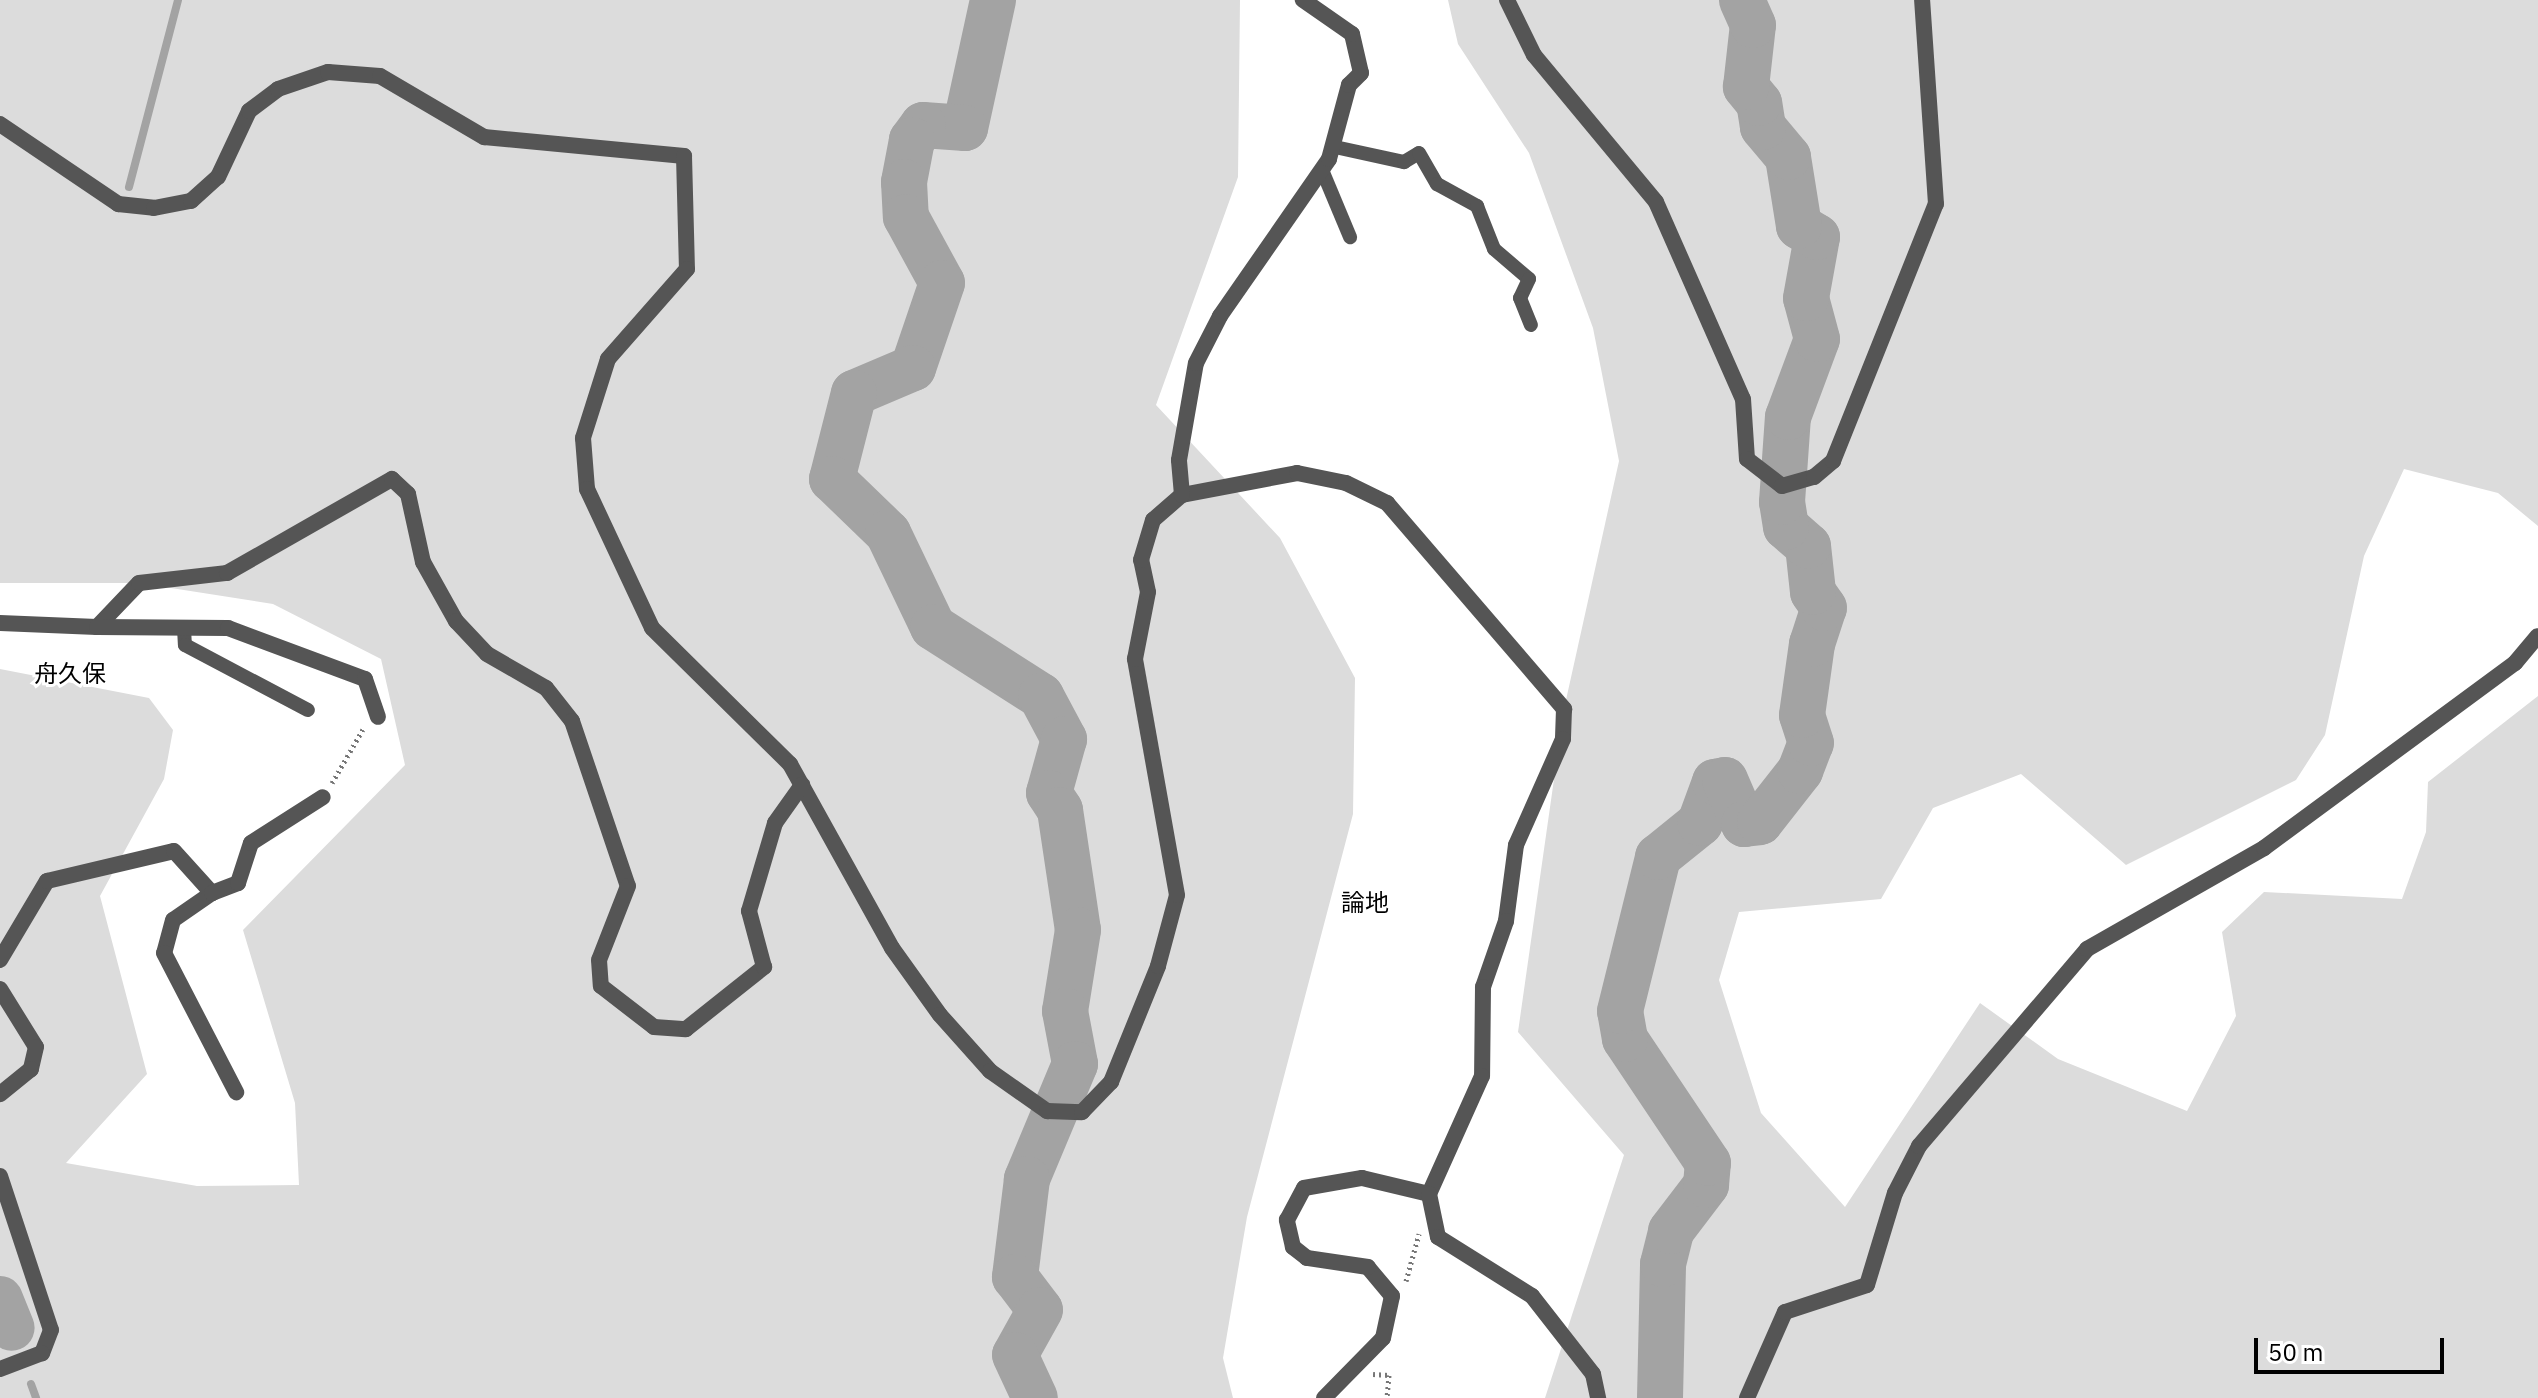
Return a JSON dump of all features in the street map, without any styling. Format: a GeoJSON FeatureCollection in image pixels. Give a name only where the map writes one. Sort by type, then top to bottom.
{"type":"FeatureCollection","features":[{"type":"Feature","properties":{"kind":"street"},"geometry":{"type":"LineString","coordinates":[[1182,495],[1179,460],[1207,338],[1322,170],[1335,147],[1349,85],[1361,73],[1361,50],[1352,34],[1303,0]]}},
{"type":"Feature","properties":{"kind":"street"},"geometry":{"type":"LineString","coordinates":[[1507,0],[1534,55],[1656,202],[1743,399],[1747,459],[1782,486],[1801,484],[1833,461],[1936,204],[1922,0]]}},
{"type":"Feature","properties":{"kind":"street"},"geometry":{"type":"LineString","coordinates":[[0,124],[118,204],[154,208],[191,201],[218,177],[249,111],[278,89],[328,72],[380,76],[484,137],[684,156],[687,269],[608,359],[583,438],[587,489],[652,628],[790,764],[892,948],[972,1054],[1047,1111],[1067,1115],[1097,1102],[1138,1020],[1177,895],[1135,659],[1148,592],[1143,543],[1153,520],[1182,495],[1297,473],[1346,483],[1387,503],[1564,709],[1563,739],[1516,845],[1506,921],[1483,987],[1482,1076],[1429,1194],[1438,1237],[1532,1296],[1593,1374],[1598,1398]]}},
{"type":"Feature","properties":{"kind":"street"},"geometry":{"type":"LineString","coordinates":[[97,627],[139,583],[227,573],[392,479],[408,494],[423,562],[456,621],[487,654],[546,688],[572,721],[628,886],[599,960],[601,986],[654,1027],[686,1029],[764,967],[749,911],[775,823],[802,785]]}},
{"type":"Feature","properties":{"kind":"street"},"geometry":{"type":"LineString","coordinates":[[0,623],[228,628],[365,679],[378,717]]}},
{"type":"Feature","properties":{"kind":"street"},"geometry":{"type":"LineString","coordinates":[[1747,1398],[1785,1312],[1867,1285],[1895,1193],[1919,1146],[2087,949],[2264,848],[2515,663],[2538,636]]}},
{"type":"Feature","properties":{"kind":"street"},"geometry":{"type":"LineString","coordinates":[[236,1092],[164,953],[173,920],[212,893],[238,883],[251,843],[323,797]]}},
{"type":"Feature","properties":{"kind":"street"},"geometry":{"type":"LineString","coordinates":[[0,960],[47,881],[174,851],[212,893]]}},
{"type":"Feature","properties":{"kind":"street"},"geometry":{"type":"LineString","coordinates":[[0,989],[36,1047],[31,1069],[0,1094]]}},
{"type":"Feature","properties":{"kind":"street"},"geometry":{"type":"LineString","coordinates":[[0,1176],[51,1330],[42,1353],[0,1369]]}},
{"type":"Feature","properties":{"kind":"street"},"geometry":{"type":"LineString","coordinates":[[1324,1398],[1383,1338],[1392,1296],[1368,1267],[1307,1258],[1293,1247],[1290,1202],[1304,1188],[1362,1178],[1429,1194]]}},
{"type":"Feature","properties":{"kind":"lane"},"geometry":{"type":"LineString","coordinates":[[1335,147],[1404,162],[1419,153],[1437,184],[1477,206],[1494,249],[1529,279],[1520,298],[1531,325]]}},
{"type":"Feature","properties":{"kind":"lane"},"geometry":{"type":"LineString","coordinates":[[1322,170],[1350,237]]}},
{"type":"Feature","properties":{"kind":"lane"},"geometry":{"type":"LineString","coordinates":[[184,628],[185,645],[308,710]]}},
{"type":"Feature","properties":{"kind":"path"},"geometry":{"type":"LineString","coordinates":[[323,797],[359,733],[378,717]]}},
{"type":"Feature","properties":{"kind":"shaded area"},"geometry":{"type":"Polygon","coordinates":[[[0,0],[1240,0],[1238,177],[1156,405],[1280,538],[1355,678],[1353,814],[1247,1217],[1223,1358],[1233,1398],[0,1398],[0,669],[149,698],[173,730],[164,779],[100,896],[147,1074],[66,1163],[197,1186],[299,1185],[295,1103],[243,930],[405,765],[381,659],[273,604],[139,583],[0,583],[0,0]]]}},
{"type":"Feature","properties":{"kind":"shaded area"},"geometry":{"type":"Polygon","coordinates":[[[1448,0],[2538,0],[2538,526],[2498,493],[2404,469],[2364,556],[2325,735],[2296,780],[2126,865],[2021,774],[1933,808],[1881,899],[1739,912],[1719,980],[1761,1113],[1845,1207],[1980,1003],[2058,1059],[2187,1111],[2236,1016],[2222,932],[2264,892],[2402,899],[2426,832],[2428,782],[2538,696],[2538,1398],[1545,1398],[1624,1155],[1518,1032],[1564,709],[1619,461],[1593,328],[1529,153],[1458,44],[1448,0]]]}},
{"type":"Feature","properties":{"kind":"waterway"},"geometry":{"type":"LineString","coordinates":[[129,187],[178,0]]}},
{"type":"Feature","properties":{"kind":"waterway"},"geometry":{"type":"LineString","coordinates":[[993,0],[965,128],[923,125],[912,140],[904,182],[906,217],[942,283],[913,368],[854,393],[832,479],[888,533],[933,627],[1041,696],[1064,739],[1049,793],[1060,810],[1078,930],[1065,1011],[1075,1064],[1027,1179],[1015,1277],[1040,1310],[1015,1355],[1035,1398]]}},
{"type":"Feature","properties":{"kind":"waterway"},"geometry":{"type":"LineString","coordinates":[[1660,1398],[1663,1264],[1671,1231],[1706,1185],[1708,1163],[1625,1039],[1620,1011],[1658,857],[1700,823],[1715,782],[1725,780],[1744,824],[1760,822],[1800,771],[1811,743],[1802,715],[1812,644],[1824,608],[1813,592],[1808,546],[1786,527],[1782,502],[1788,417],[1817,339],[1806,298],[1817,237],[1799,226],[1788,157],[1763,127],[1759,103],[1746,87],[1753,25],[1742,0]]}},
{"type":"Feature","properties":{"kind":"waterway"},"geometry":{"type":"LineString","coordinates":[[0,1299],[12,1328]]}},
{"type":"Feature","properties":{"kind":"waterway"},"geometry":{"type":"LineString","coordinates":[[12,1328],[17,1340]]}},
{"type":"Feature","properties":{"kind":"waterway"},"geometry":{"type":"LineString","coordinates":[[31,1384],[36,1398]]}},
{"type":"Feature","properties":{"kind":"district","name":"舟久保"},"geometry":{"type":"Point","coordinates":[70,674]}},
{"type":"Feature","properties":{"kind":"district","name":"論地"},"geometry":{"type":"Point","coordinates":[1365,903]}}]}
